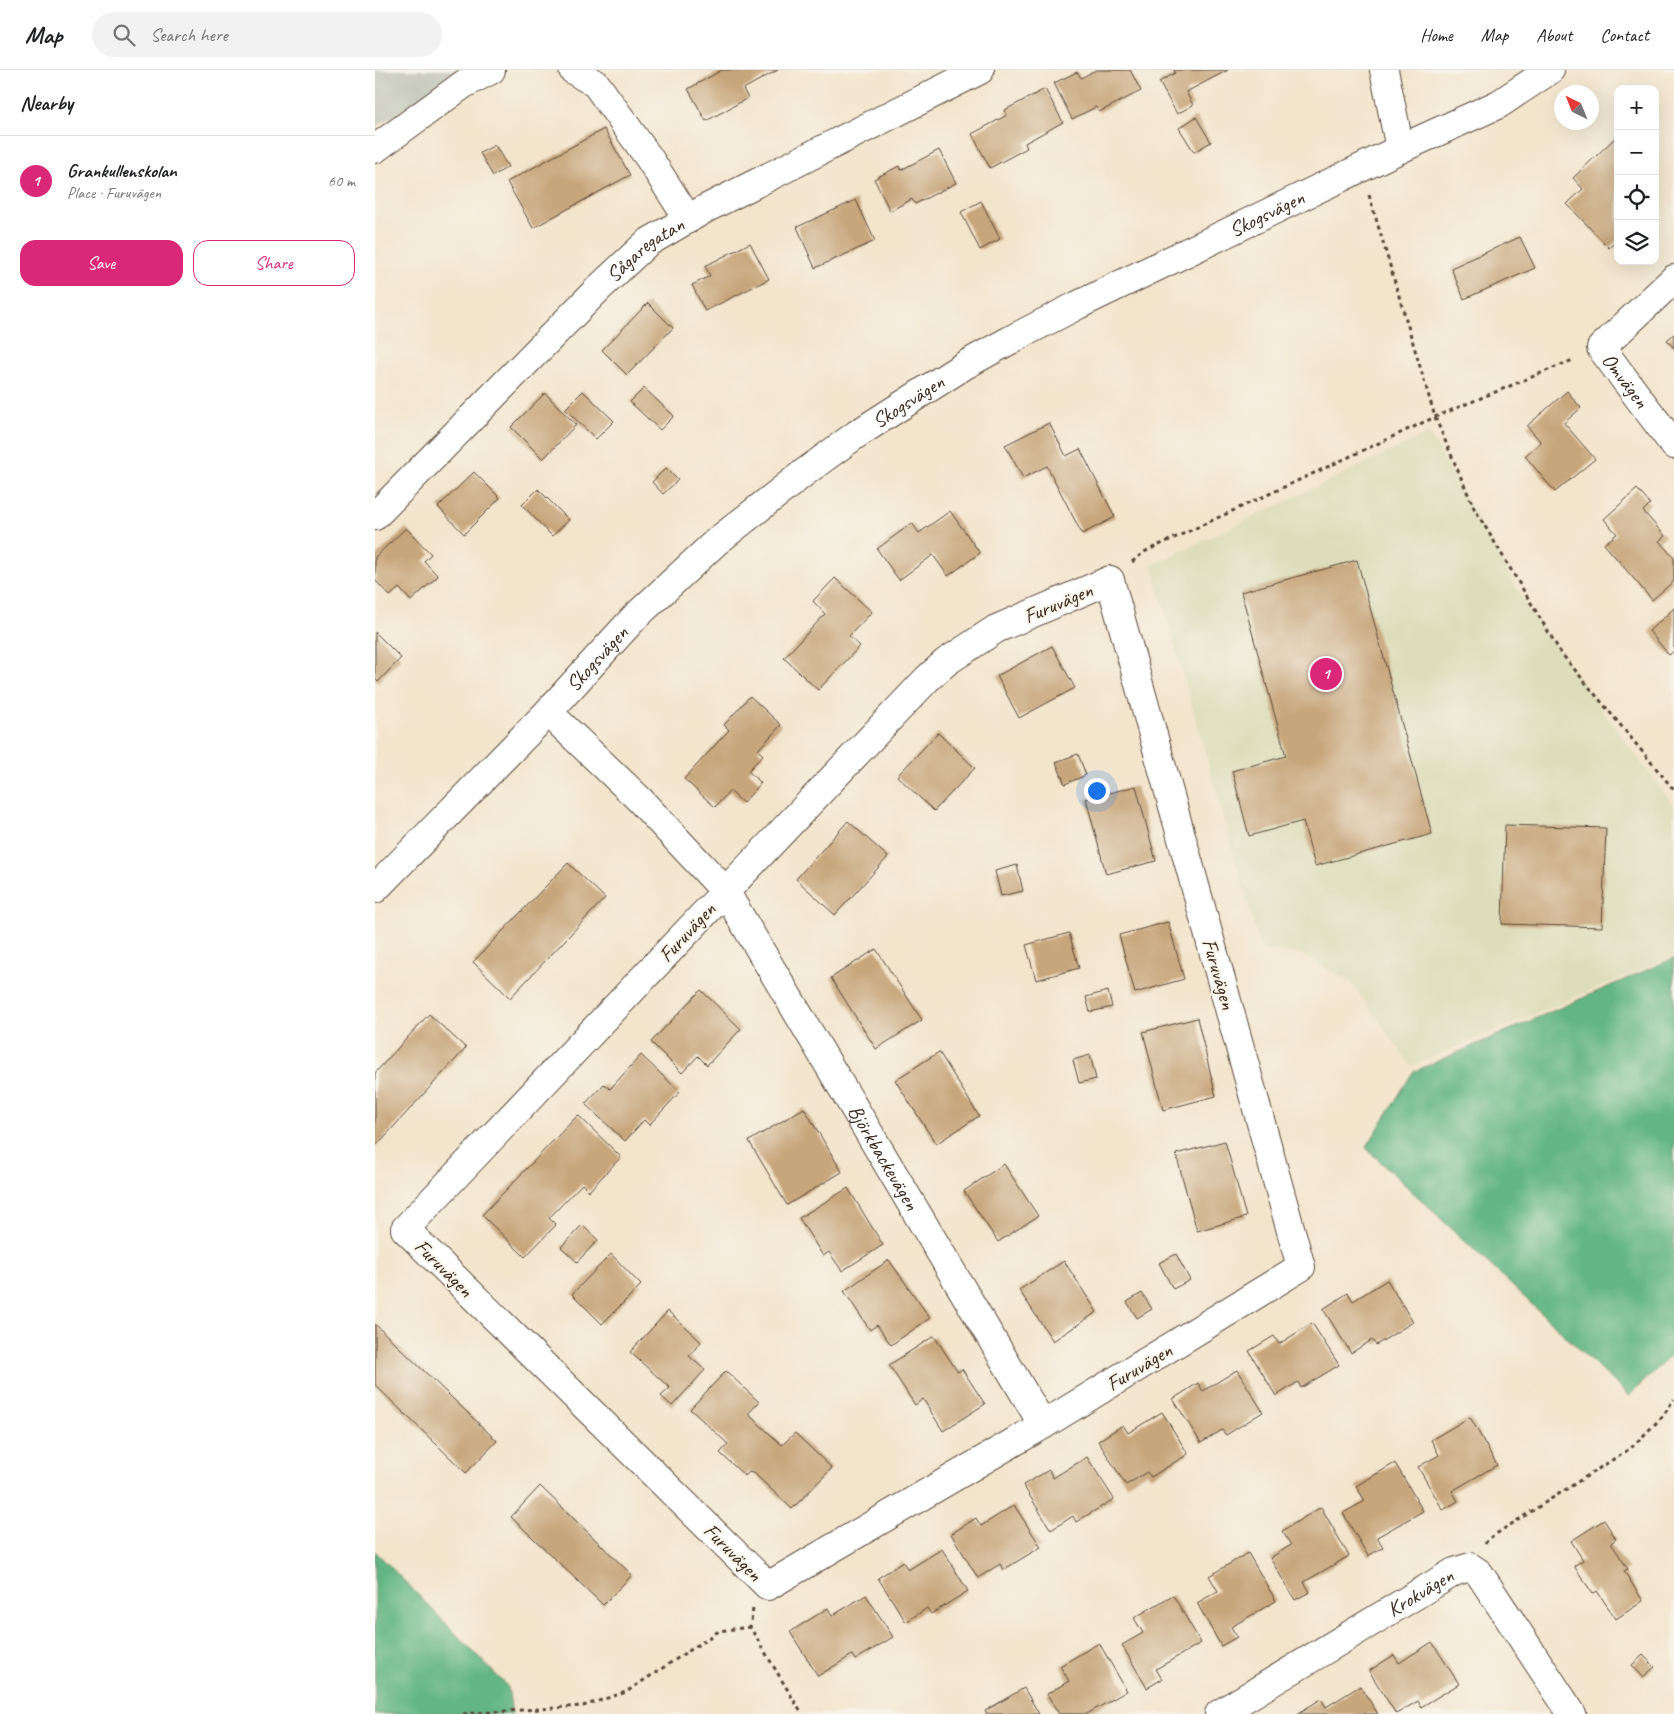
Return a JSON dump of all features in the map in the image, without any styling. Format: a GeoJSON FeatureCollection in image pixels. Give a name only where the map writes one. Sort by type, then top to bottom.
{"type":"FeatureCollection","features":[{"type":"Feature","properties":{"kind":"street"},"geometry":{"type":"LineString","coordinates":[[375,149],[465,84],[491,70]]}},
{"type":"Feature","properties":{"kind":"street"},"geometry":{"type":"LineString","coordinates":[[573,70],[596,84],[649,158],[688,220]]}},
{"type":"Feature","properties":{"kind":"street","name":"Sågaregatan"},"geometry":{"type":"LineString","coordinates":[[375,516],[598,289],[647,243],[688,220],[980,70]]}},
{"type":"Feature","properties":{"kind":"street"},"geometry":{"type":"LineString","coordinates":[[1384,70],[1400,149]]}},
{"type":"Feature","properties":{"kind":"street","name":"Skogsvägen"},"geometry":{"type":"LineString","coordinates":[[375,889],[547,712],[634,618],[716,542],[857,434],[965,365],[1022,334],[1360,168],[1499,104],[1550,70]]}},
{"type":"Feature","properties":{"kind":"street","name":"Omvägen"},"geometry":{"type":"LineString","coordinates":[[1674,280],[1601,348],[1674,445]]}},
{"type":"Feature","properties":{"kind":"street","name":"Furuvägen"},"geometry":{"type":"LineString","coordinates":[[1110,580],[1301,1267],[1043,1425],[768,1586],[405,1229],[725,891],[927,679],[946,662],[997,629],[1110,580]]}},
{"type":"Feature","properties":{"kind":"street","name":"Björkbackevägen"},"geometry":{"type":"LineString","coordinates":[[547,712],[639,799],[725,891],[1043,1425]]}},
{"type":"Feature","properties":{"kind":"street","name":"Krokvägen"},"geometry":{"type":"LineString","coordinates":[[1219,1714],[1454,1572],[1470,1567],[1479,1573],[1572,1714]]}},
{"type":"Feature","properties":{"kind":"path"},"geometry":{"type":"LineString","coordinates":[[1360,168],[1435,417],[1474,508],[1561,653],[1674,790]]}},
{"type":"Feature","properties":{"kind":"path"},"geometry":{"type":"LineString","coordinates":[[1110,580],[1144,552],[1435,417],[1601,348]]}},
{"type":"Feature","properties":{"kind":"path"},"geometry":{"type":"LineString","coordinates":[[1470,1567],[1488,1539],[1631,1448],[1663,1416],[1674,1400]]}},
{"type":"Feature","properties":{"kind":"path"},"geometry":{"type":"LineString","coordinates":[[768,1586],[753,1606],[750,1627],[801,1714]]}},
{"type":"Feature","properties":{"kind":"path"},"geometry":{"type":"LineString","coordinates":[[463,1714],[583,1706],[626,1692],[719,1631],[750,1627]]}},
{"type":"Feature","properties":{"kind":"shaded area"},"geometry":{"type":"Polygon","coordinates":[[[375,70],[470,70],[375,127],[375,70]]]}},
{"type":"Feature","properties":{"kind":"shaded area"},"geometry":{"type":"Polygon","coordinates":[[[1429,433],[1529,610],[1674,806],[1674,956],[1411,1066],[1351,982],[1299,953],[1261,950],[1152,565],[1429,433]]]}},
{"type":"Feature","properties":{"kind":"green space"},"geometry":{"type":"Polygon","coordinates":[[[1674,958],[1674,1352],[1629,1396],[1366,1148],[1413,1072],[1674,958]]]}},
{"type":"Feature","properties":{"kind":"green space"},"geometry":{"type":"Polygon","coordinates":[[[375,1551],[508,1687],[512,1714],[375,1714],[375,1551]]]}},
{"type":"Feature","properties":{"kind":"building"},"geometry":{"type":"Polygon","coordinates":[[[722,70],[778,70],[743,89],[748,98],[706,121],[688,89],[722,70]]]}},
{"type":"Feature","properties":{"kind":"building"},"geometry":{"type":"Polygon","coordinates":[[[1096,70],[1130,70],[1141,91],[1099,112],[1096,107],[1072,119],[1054,83],[1077,72],[1081,78],[1096,70]]]}},
{"type":"Feature","properties":{"kind":"building"},"geometry":{"type":"Polygon","coordinates":[[[1174,70],[1228,70],[1186,92],[1193,105],[1177,114],[1159,82],[1175,73],[1174,70]]]}},
{"type":"Feature","properties":{"kind":"building"},"geometry":{"type":"Polygon","coordinates":[[[1045,89],[1063,122],[1025,143],[1027,148],[990,168],[972,134],[1007,115],[1005,110],[1045,89]]]}},
{"type":"Feature","properties":{"kind":"building"},"geometry":{"type":"Polygon","coordinates":[[[1196,117],[1211,142],[1194,152],[1179,128],[1196,117]]]}},
{"type":"Feature","properties":{"kind":"building"},"geometry":{"type":"Polygon","coordinates":[[[604,129],[630,175],[533,228],[507,182],[604,129]]]}},
{"type":"Feature","properties":{"kind":"building"},"geometry":{"type":"Polygon","coordinates":[[[1614,139],[1614,243],[1609,248],[1567,204],[1583,189],[1573,178],[1614,139]]]}},
{"type":"Feature","properties":{"kind":"building"},"geometry":{"type":"Polygon","coordinates":[[[495,145],[508,167],[493,176],[480,153],[495,145]]]}},
{"type":"Feature","properties":{"kind":"building"},"geometry":{"type":"Polygon","coordinates":[[[939,150],[956,183],[915,204],[912,199],[890,211],[874,179],[899,166],[901,170],[939,150]]]}},
{"type":"Feature","properties":{"kind":"building"},"geometry":{"type":"Polygon","coordinates":[[[856,200],[875,241],[815,268],[797,227],[856,200]]]}},
{"type":"Feature","properties":{"kind":"building"},"geometry":{"type":"Polygon","coordinates":[[[981,201],[1000,239],[980,250],[961,212],[981,201]]]}},
{"type":"Feature","properties":{"kind":"building"},"geometry":{"type":"Polygon","coordinates":[[[1520,237],[1535,268],[1464,299],[1451,268],[1520,237]]]}},
{"type":"Feature","properties":{"kind":"building"},"geometry":{"type":"Polygon","coordinates":[[[750,243],[769,279],[705,311],[692,285],[710,276],[705,266],[750,243]]]}},
{"type":"Feature","properties":{"kind":"building"},"geometry":{"type":"Polygon","coordinates":[[[648,303],[673,328],[627,375],[602,350],[648,303]]]}},
{"type":"Feature","properties":{"kind":"building"},"geometry":{"type":"Polygon","coordinates":[[[1674,334],[1674,348],[1667,340],[1674,334]]]}},
{"type":"Feature","properties":{"kind":"building"},"geometry":{"type":"Polygon","coordinates":[[[644,388],[674,416],[660,430],[630,402],[644,388]]]}},
{"type":"Feature","properties":{"kind":"building"},"geometry":{"type":"Polygon","coordinates":[[[583,391],[614,421],[596,439],[565,409],[583,391]]]}},
{"type":"Feature","properties":{"kind":"building"},"geometry":{"type":"Polygon","coordinates":[[[1567,391],[1581,408],[1564,423],[1595,459],[1555,492],[1525,456],[1541,442],[1527,426],[1567,391]]]}},
{"type":"Feature","properties":{"kind":"building"},"geometry":{"type":"Polygon","coordinates":[[[545,393],[576,425],[543,459],[511,427],[545,393]]]}},
{"type":"Feature","properties":{"kind":"building"},"geometry":{"type":"Polygon","coordinates":[[[1049,423],[1066,456],[1080,449],[1115,517],[1082,534],[1047,466],[1023,478],[1005,445],[1049,423]]]}},
{"type":"Feature","properties":{"kind":"building"},"geometry":{"type":"Polygon","coordinates":[[[666,468],[678,480],[663,494],[652,482],[666,468]]]}},
{"type":"Feature","properties":{"kind":"building"},"geometry":{"type":"Polygon","coordinates":[[[474,472],[500,498],[464,534],[438,507],[474,472]]]}},
{"type":"Feature","properties":{"kind":"building"},"geometry":{"type":"Polygon","coordinates":[[[538,489],[569,520],[552,536],[522,505],[538,489]]]}},
{"type":"Feature","properties":{"kind":"building"},"geometry":{"type":"Polygon","coordinates":[[[1637,489],[1650,504],[1643,511],[1665,536],[1659,541],[1674,558],[1674,581],[1652,600],[1604,544],[1617,534],[1604,519],[1637,489]]]}},
{"type":"Feature","properties":{"kind":"building"},"geometry":{"type":"Polygon","coordinates":[[[950,511],[980,553],[948,576],[933,555],[899,580],[877,549],[912,523],[919,533],[950,511]]]}},
{"type":"Feature","properties":{"kind":"building"},"geometry":{"type":"Polygon","coordinates":[[[406,528],[431,554],[424,561],[438,576],[411,601],[399,588],[390,596],[375,580],[375,557],[406,528]]]}},
{"type":"Feature","properties":{"kind":"building"},"geometry":{"type":"Polygon","coordinates":[[[1357,560],[1432,834],[1315,866],[1303,821],[1249,836],[1232,771],[1286,756],[1241,592],[1357,560]]]}},
{"type":"Feature","properties":{"kind":"building"},"geometry":{"type":"Polygon","coordinates":[[[835,578],[872,612],[849,636],[860,646],[818,690],[784,658],[825,614],[813,601],[835,578]]]}},
{"type":"Feature","properties":{"kind":"building"},"geometry":{"type":"Polygon","coordinates":[[[1674,608],[1674,651],[1669,655],[1649,631],[1674,608]]]}},
{"type":"Feature","properties":{"kind":"building"},"geometry":{"type":"Polygon","coordinates":[[[375,632],[401,658],[378,682],[375,679],[375,632]]]}},
{"type":"Feature","properties":{"kind":"building"},"geometry":{"type":"Polygon","coordinates":[[[1052,646],[1075,688],[1019,718],[997,676],[1052,646]]]}},
{"type":"Feature","properties":{"kind":"building"},"geometry":{"type":"Polygon","coordinates":[[[750,696],[781,725],[758,750],[763,755],[748,771],[761,783],[743,803],[730,791],[715,807],[684,779],[729,730],[724,725],[750,696]]]}},
{"type":"Feature","properties":{"kind":"building"},"geometry":{"type":"Polygon","coordinates":[[[938,733],[975,768],[934,811],[897,776],[938,733]]]}},
{"type":"Feature","properties":{"kind":"building"},"geometry":{"type":"Polygon","coordinates":[[[1078,754],[1086,775],[1065,784],[1056,762],[1078,754]]]}},
{"type":"Feature","properties":{"kind":"building"},"geometry":{"type":"Polygon","coordinates":[[[1136,786],[1156,861],[1106,874],[1086,799],[1136,786]]]}},
{"type":"Feature","properties":{"kind":"building"},"geometry":{"type":"Polygon","coordinates":[[[848,821],[888,857],[835,915],[796,879],[848,821]]]}},
{"type":"Feature","properties":{"kind":"building"},"geometry":{"type":"Polygon","coordinates":[[[1505,825],[1606,828],[1602,927],[1502,924],[1505,825]]]}},
{"type":"Feature","properties":{"kind":"building"},"geometry":{"type":"Polygon","coordinates":[[[568,863],[605,898],[510,998],[473,962],[568,863]]]}},
{"type":"Feature","properties":{"kind":"building"},"geometry":{"type":"Polygon","coordinates":[[[1017,865],[1023,891],[1001,896],[995,871],[1017,865]]]}},
{"type":"Feature","properties":{"kind":"building"},"geometry":{"type":"Polygon","coordinates":[[[1168,922],[1184,979],[1135,993],[1119,935],[1168,922]]]}},
{"type":"Feature","properties":{"kind":"building"},"geometry":{"type":"Polygon","coordinates":[[[1069,933],[1079,968],[1036,980],[1026,945],[1069,933]]]}},
{"type":"Feature","properties":{"kind":"building"},"geometry":{"type":"Polygon","coordinates":[[[876,949],[922,1020],[876,1049],[831,978],[876,949]]]}},
{"type":"Feature","properties":{"kind":"building"},"geometry":{"type":"Polygon","coordinates":[[[701,990],[741,1029],[707,1065],[698,1056],[682,1073],[651,1042],[701,990]]]}},
{"type":"Feature","properties":{"kind":"building"},"geometry":{"type":"Polygon","coordinates":[[[1108,991],[1112,1007],[1090,1012],[1086,997],[1108,991]]]}},
{"type":"Feature","properties":{"kind":"building"},"geometry":{"type":"Polygon","coordinates":[[[429,1014],[466,1048],[375,1147],[375,1073],[429,1014]]]}},
{"type":"Feature","properties":{"kind":"building"},"geometry":{"type":"Polygon","coordinates":[[[1197,1018],[1216,1096],[1163,1110],[1143,1032],[1197,1018]]]}},
{"type":"Feature","properties":{"kind":"building"},"geometry":{"type":"Polygon","coordinates":[[[939,1052],[979,1116],[936,1144],[895,1080],[939,1052]]]}},
{"type":"Feature","properties":{"kind":"building"},"geometry":{"type":"Polygon","coordinates":[[[641,1055],[680,1092],[649,1125],[644,1120],[625,1141],[585,1104],[604,1084],[610,1089],[641,1055]]]}},
{"type":"Feature","properties":{"kind":"building"},"geometry":{"type":"Polygon","coordinates":[[[1090,1055],[1096,1079],[1079,1083],[1073,1060],[1090,1055]]]}},
{"type":"Feature","properties":{"kind":"building"},"geometry":{"type":"Polygon","coordinates":[[[804,1108],[842,1172],[787,1205],[749,1141],[804,1108]]]}},
{"type":"Feature","properties":{"kind":"building"},"geometry":{"type":"Polygon","coordinates":[[[578,1115],[621,1157],[589,1191],[582,1184],[549,1218],[556,1225],[525,1257],[482,1215],[578,1115]]]}},
{"type":"Feature","properties":{"kind":"building"},"geometry":{"type":"Polygon","coordinates":[[[1225,1141],[1246,1217],[1197,1231],[1176,1154],[1225,1141]]]}},
{"type":"Feature","properties":{"kind":"building"},"geometry":{"type":"Polygon","coordinates":[[[1004,1164],[1038,1216],[998,1242],[964,1191],[1004,1164]]]}},
{"type":"Feature","properties":{"kind":"building"},"geometry":{"type":"Polygon","coordinates":[[[848,1188],[883,1245],[842,1271],[829,1252],[823,1256],[799,1218],[848,1188]]]}},
{"type":"Feature","properties":{"kind":"building"},"geometry":{"type":"Polygon","coordinates":[[[582,1225],[598,1240],[577,1262],[561,1247],[582,1225]]]}},
{"type":"Feature","properties":{"kind":"building"},"geometry":{"type":"Polygon","coordinates":[[[611,1254],[641,1285],[602,1324],[572,1294],[611,1254]]]}},
{"type":"Feature","properties":{"kind":"building"},"geometry":{"type":"Polygon","coordinates":[[[1176,1254],[1190,1280],[1173,1289],[1159,1263],[1176,1254]]]}},
{"type":"Feature","properties":{"kind":"building"},"geometry":{"type":"Polygon","coordinates":[[[889,1260],[930,1318],[891,1345],[877,1325],[870,1330],[844,1291],[889,1260]]]}},
{"type":"Feature","properties":{"kind":"building"},"geometry":{"type":"Polygon","coordinates":[[[1064,1261],[1097,1312],[1053,1341],[1019,1290],[1064,1261]]]}},
{"type":"Feature","properties":{"kind":"building"},"geometry":{"type":"Polygon","coordinates":[[[1387,1280],[1413,1322],[1376,1345],[1372,1340],[1351,1353],[1323,1309],[1348,1293],[1353,1301],[1387,1280]]]}},
{"type":"Feature","properties":{"kind":"building"},"geometry":{"type":"Polygon","coordinates":[[[1142,1293],[1152,1309],[1137,1318],[1127,1302],[1142,1293]]]}},
{"type":"Feature","properties":{"kind":"building"},"geometry":{"type":"Polygon","coordinates":[[[668,1311],[701,1342],[689,1356],[705,1370],[672,1406],[661,1396],[670,1388],[630,1352],[668,1311]]]}},
{"type":"Feature","properties":{"kind":"building"},"geometry":{"type":"Polygon","coordinates":[[[1312,1323],[1339,1365],[1301,1388],[1298,1382],[1276,1396],[1249,1351],[1274,1336],[1279,1344],[1312,1323]]]}},
{"type":"Feature","properties":{"kind":"building"},"geometry":{"type":"Polygon","coordinates":[[[375,1324],[497,1441],[466,1473],[375,1385],[375,1324]]]}},
{"type":"Feature","properties":{"kind":"building"},"geometry":{"type":"Polygon","coordinates":[[[934,1336],[958,1372],[962,1369],[985,1404],[943,1431],[923,1399],[915,1405],[889,1365],[934,1336]]]}},
{"type":"Feature","properties":{"kind":"building"},"geometry":{"type":"Polygon","coordinates":[[[1237,1370],[1263,1412],[1226,1435],[1222,1430],[1201,1443],[1173,1399],[1198,1383],[1203,1391],[1237,1370]]]}},
{"type":"Feature","properties":{"kind":"building"},"geometry":{"type":"Polygon","coordinates":[[[726,1371],[759,1402],[748,1414],[782,1445],[795,1433],[832,1468],[792,1509],[755,1474],[749,1472],[745,1476],[720,1453],[728,1444],[690,1409],[726,1371]]]}},
{"type":"Feature","properties":{"kind":"building"},"geometry":{"type":"Polygon","coordinates":[[[1162,1412],[1188,1454],[1151,1477],[1147,1472],[1126,1485],[1098,1441],[1123,1425],[1128,1433],[1162,1412]]]}},
{"type":"Feature","properties":{"kind":"building"},"geometry":{"type":"Polygon","coordinates":[[[1470,1417],[1497,1465],[1452,1491],[1458,1501],[1443,1510],[1418,1467],[1439,1455],[1431,1440],[1470,1417]]]}},
{"type":"Feature","properties":{"kind":"building"},"geometry":{"type":"Polygon","coordinates":[[[1087,1457],[1114,1499],[1076,1522],[1073,1516],[1051,1530],[1023,1485],[1049,1470],[1053,1478],[1087,1457]]]}},
{"type":"Feature","properties":{"kind":"building"},"geometry":{"type":"Polygon","coordinates":[[[1395,1463],[1423,1511],[1377,1537],[1383,1547],[1368,1556],[1343,1513],[1365,1501],[1356,1486],[1395,1463]]]}},
{"type":"Feature","properties":{"kind":"building"},"geometry":{"type":"Polygon","coordinates":[[[540,1486],[632,1575],[603,1605],[511,1517],[540,1486]]]}},
{"type":"Feature","properties":{"kind":"building"},"geometry":{"type":"Polygon","coordinates":[[[1014,1505],[1041,1547],[1003,1570],[1000,1564],[978,1578],[951,1534],[976,1518],[981,1526],[1014,1505]]]}},
{"type":"Feature","properties":{"kind":"building"},"geometry":{"type":"Polygon","coordinates":[[[1321,1507],[1349,1556],[1304,1582],[1310,1592],[1295,1600],[1270,1558],[1291,1545],[1282,1531],[1321,1507]]]}},
{"type":"Feature","properties":{"kind":"building"},"geometry":{"type":"Polygon","coordinates":[[[1604,1520],[1616,1539],[1611,1543],[1628,1569],[1624,1571],[1643,1601],[1616,1619],[1597,1591],[1593,1594],[1574,1566],[1583,1560],[1571,1541],[1604,1520]]]}},
{"type":"Feature","properties":{"kind":"building"},"geometry":{"type":"Polygon","coordinates":[[[942,1549],[968,1591],[931,1614],[927,1608],[906,1622],[878,1578],[903,1562],[908,1570],[942,1549]]]}},
{"type":"Feature","properties":{"kind":"building"},"geometry":{"type":"Polygon","coordinates":[[[1248,1553],[1276,1601],[1231,1627],[1237,1637],[1221,1646],[1197,1603],[1218,1591],[1209,1576],[1248,1553]]]}},
{"type":"Feature","properties":{"kind":"building"},"geometry":{"type":"Polygon","coordinates":[[[866,1595],[893,1637],[855,1660],[852,1655],[818,1676],[790,1632],[828,1608],[832,1616],[866,1595]]]}},
{"type":"Feature","properties":{"kind":"building"},"geometry":{"type":"Polygon","coordinates":[[[1173,1595],[1201,1643],[1156,1669],[1162,1679],[1147,1688],[1122,1645],[1143,1633],[1134,1618],[1173,1595]]]}},
{"type":"Feature","properties":{"kind":"building"},"geometry":{"type":"Polygon","coordinates":[[[1432,1642],[1459,1684],[1421,1707],[1418,1701],[1396,1714],[1369,1671],[1394,1655],[1399,1663],[1432,1642]]]}},
{"type":"Feature","properties":{"kind":"building"},"geometry":{"type":"Polygon","coordinates":[[[1099,1643],[1127,1691],[1087,1714],[1059,1714],[1047,1694],[1069,1681],[1060,1666],[1099,1643]]]}},
{"type":"Feature","properties":{"kind":"building"},"geometry":{"type":"Polygon","coordinates":[[[1643,1655],[1655,1667],[1643,1677],[1632,1665],[1643,1655]]]}},
{"type":"Feature","properties":{"kind":"building"},"geometry":{"type":"Polygon","coordinates":[[[1360,1686],[1378,1714],[1297,1714],[1321,1699],[1326,1707],[1360,1686]]]}},
{"type":"Feature","properties":{"kind":"building"},"geometry":{"type":"Polygon","coordinates":[[[1024,1688],[1039,1714],[987,1714],[985,1711],[1024,1688]]]}},
{"type":"Feature","properties":{"kind":"place","name":"Grankullenskolan"},"geometry":{"type":"Point","coordinates":[1326,674]}}]}
